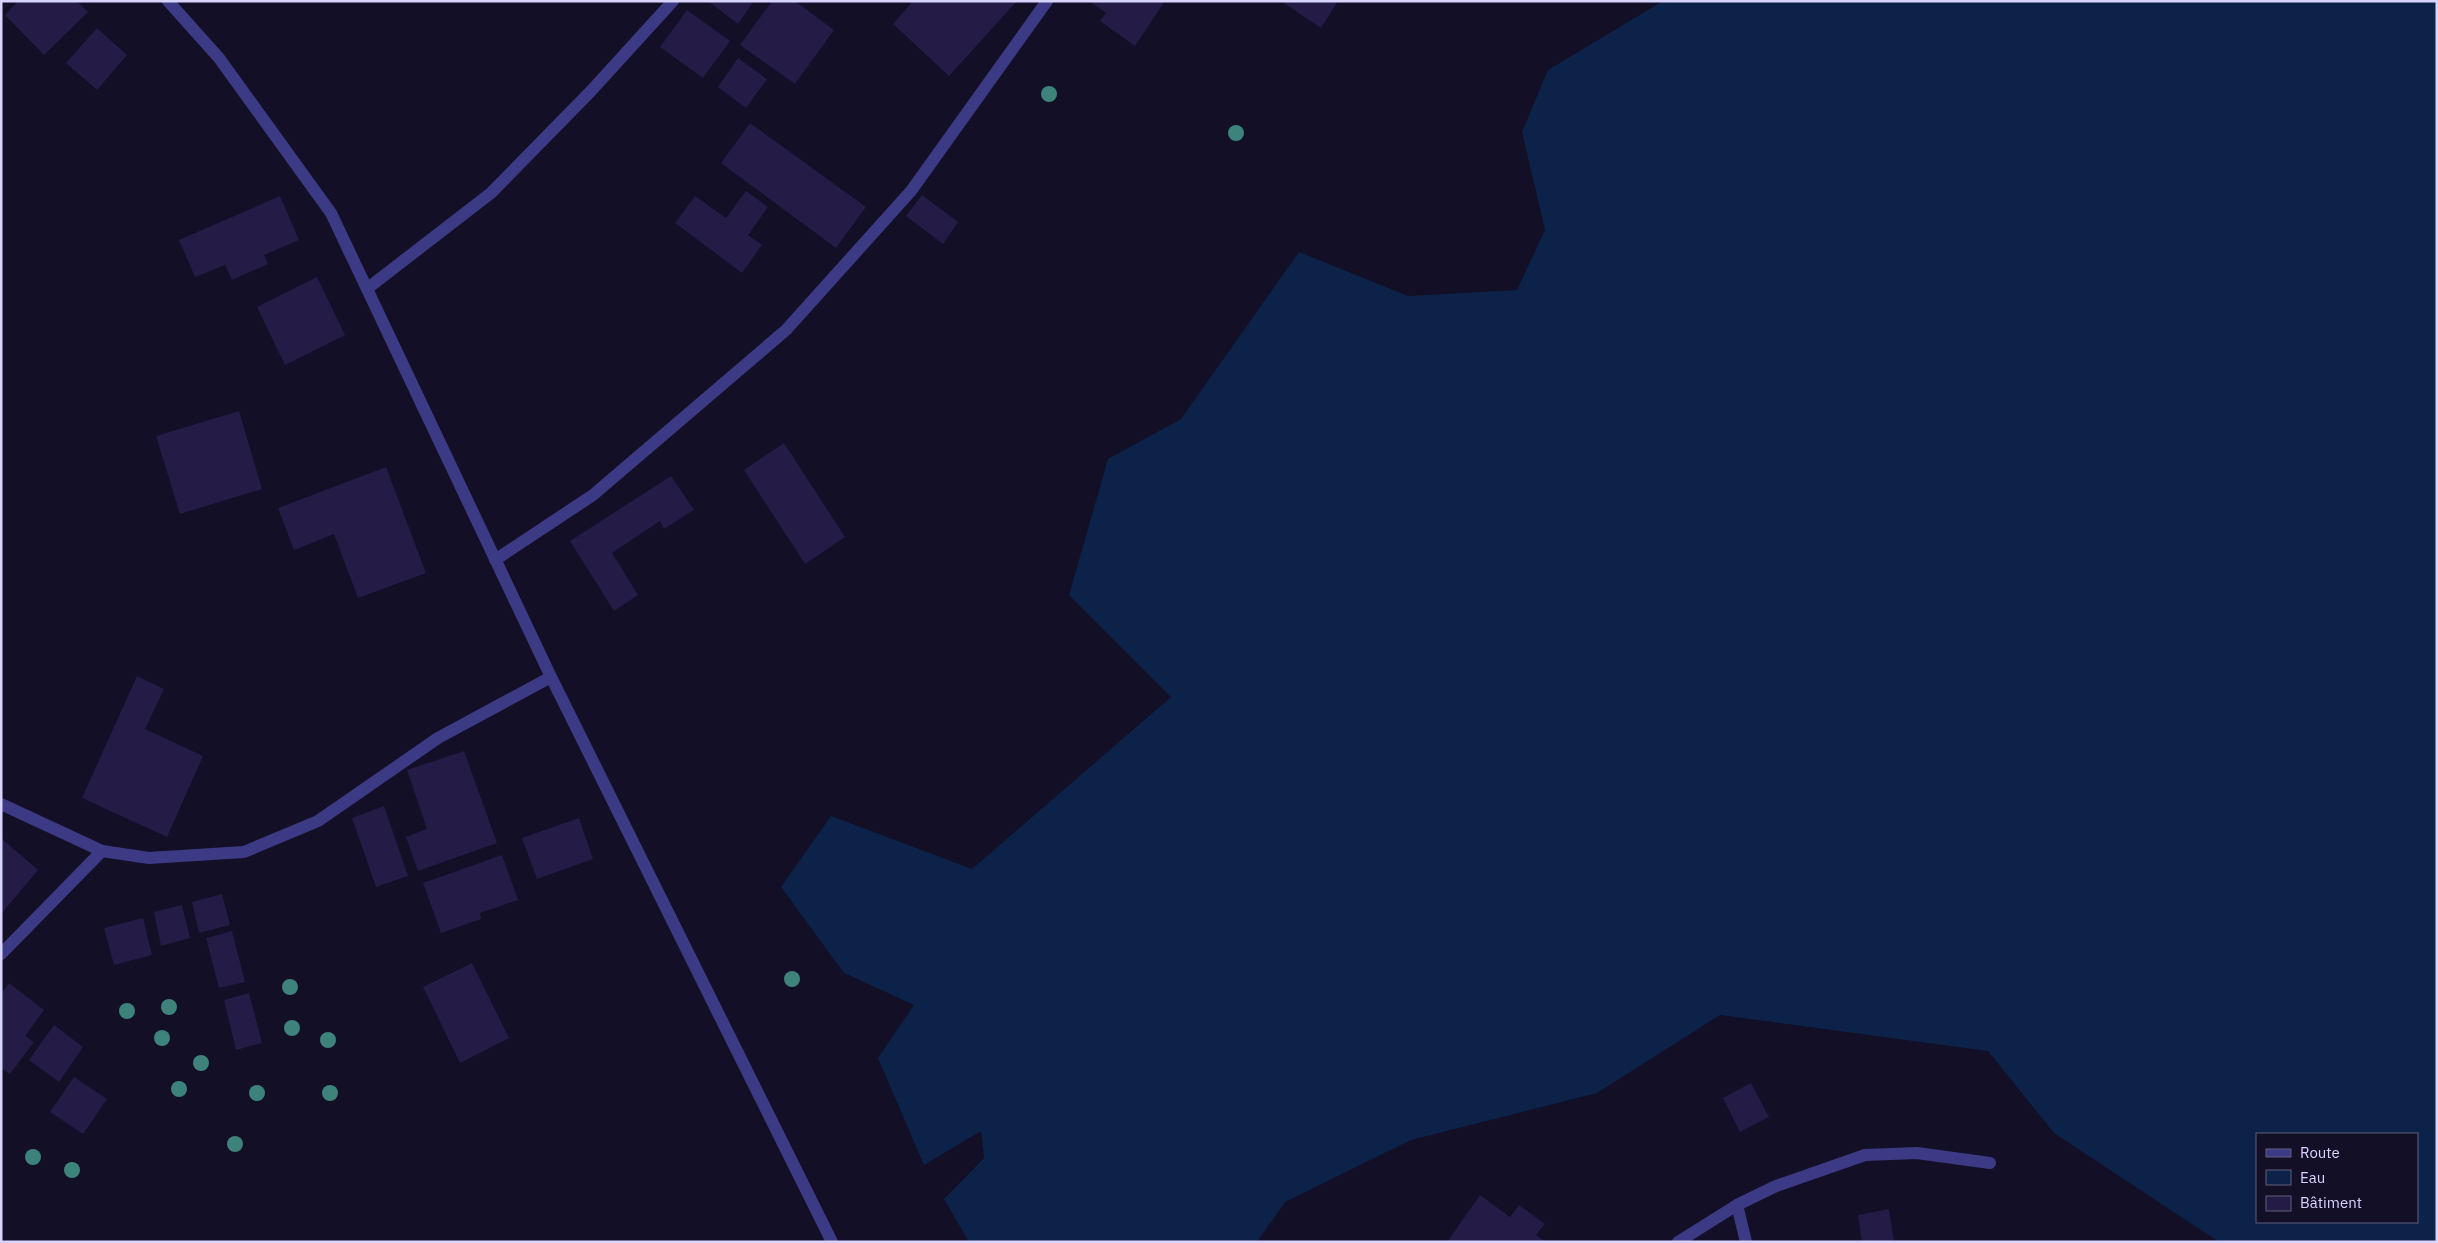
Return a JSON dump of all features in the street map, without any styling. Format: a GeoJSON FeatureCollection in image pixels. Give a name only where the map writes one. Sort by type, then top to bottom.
{"type":"FeatureCollection","features":[{"type":"Feature","properties":{"kind":"street"},"geometry":{"type":"LineString","coordinates":[[168,1],[219,58],[331,213],[551,677],[832,1242]]}},
{"type":"Feature","properties":{"kind":"street"},"geometry":{"type":"LineString","coordinates":[[368,288],[490,193],[591,91],[673,1]]}},
{"type":"Feature","properties":{"kind":"street"},"geometry":{"type":"LineString","coordinates":[[495,560],[594,495],[786,330],[910,191],[1047,1]]}},
{"type":"Feature","properties":{"kind":"street"},"geometry":{"type":"LineString","coordinates":[[1,804],[102,851],[149,858],[244,852],[318,821],[438,738],[551,677]]}},
{"type":"Feature","properties":{"kind":"street"},"geometry":{"type":"LineString","coordinates":[[1,954],[102,851]]}},
{"type":"Feature","properties":{"kind":"street"},"geometry":{"type":"LineString","coordinates":[[1678,1242],[1737,1205],[1776,1186],[1866,1155],[1917,1154],[1990,1163]]}},
{"type":"Feature","properties":{"kind":"street"},"geometry":{"type":"LineString","coordinates":[[1737,1205],[1746,1242]]}},
{"type":"Feature","properties":{"kind":"water"},"geometry":{"type":"Polygon","coordinates":[[[1663,1],[2437,1],[2437,1242],[2219,1242],[2054,1133],[1988,1051],[1720,1015],[1597,1093],[1411,1140],[1285,1202],[1257,1242],[969,1242],[944,1199],[984,1158],[981,1131],[924,1165],[878,1058],[914,1005],[844,973],[781,887],[831,816],[972,869],[1171,697],[1069,595],[1108,459],[1181,419],[1299,252],[1408,296],[1517,290],[1545,230],[1522,132],[1548,70],[1663,1]]]}},
{"type":"Feature","properties":{"kind":"building"},"geometry":{"type":"Polygon","coordinates":[[[18,1],[77,1],[88,12],[44,55],[5,15],[18,1]]]}},
{"type":"Feature","properties":{"kind":"building"},"geometry":{"type":"Polygon","coordinates":[[[708,1],[754,1],[738,24],[708,1]]]}},
{"type":"Feature","properties":{"kind":"building"},"geometry":{"type":"Polygon","coordinates":[[[772,1],[795,1],[834,30],[795,84],[740,45],[772,1]]]}},
{"type":"Feature","properties":{"kind":"building"},"geometry":{"type":"Polygon","coordinates":[[[913,1],[1017,1],[949,76],[893,24],[913,1]]]}},
{"type":"Feature","properties":{"kind":"building"},"geometry":{"type":"Polygon","coordinates":[[[1089,1],[1165,1],[1135,46],[1100,21],[1106,13],[1089,1]]]}},
{"type":"Feature","properties":{"kind":"building"},"geometry":{"type":"Polygon","coordinates":[[[1281,1],[1338,1],[1321,28],[1281,1]]]}},
{"type":"Feature","properties":{"kind":"building"},"geometry":{"type":"Polygon","coordinates":[[[687,10],[730,41],[703,78],[660,47],[687,10]]]}},
{"type":"Feature","properties":{"kind":"building"},"geometry":{"type":"Polygon","coordinates":[[[97,28],[127,55],[97,90],[66,63],[97,28]]]}},
{"type":"Feature","properties":{"kind":"building"},"geometry":{"type":"Polygon","coordinates":[[[738,58],[767,79],[746,108],[718,87],[738,58]]]}},
{"type":"Feature","properties":{"kind":"building"},"geometry":{"type":"Polygon","coordinates":[[[750,123],[866,207],[836,248],[721,163],[750,123]]]}},
{"type":"Feature","properties":{"kind":"building"},"geometry":{"type":"Polygon","coordinates":[[[746,191],[768,207],[748,235],[762,245],[742,273],[675,223],[695,196],[726,218],[746,191]]]}},
{"type":"Feature","properties":{"kind":"building"},"geometry":{"type":"Polygon","coordinates":[[[922,195],[958,222],[943,244],[906,216],[922,195]]]}},
{"type":"Feature","properties":{"kind":"building"},"geometry":{"type":"Polygon","coordinates":[[[280,196],[299,240],[264,255],[268,264],[232,280],[225,265],[195,277],[179,240],[280,196]]]}},
{"type":"Feature","properties":{"kind":"building"},"geometry":{"type":"Polygon","coordinates":[[[317,277],[345,335],[285,365],[257,307],[317,277]]]}},
{"type":"Feature","properties":{"kind":"building"},"geometry":{"type":"Polygon","coordinates":[[[239,411],[262,489],[180,514],[156,436],[239,411]]]}},
{"type":"Feature","properties":{"kind":"building"},"geometry":{"type":"Polygon","coordinates":[[[784,443],[845,537],[805,564],[744,470],[784,443]]]}},
{"type":"Feature","properties":{"kind":"building"},"geometry":{"type":"Polygon","coordinates":[[[386,467],[426,573],[358,598],[334,534],[294,550],[278,508],[386,467]]]}},
{"type":"Feature","properties":{"kind":"building"},"geometry":{"type":"Polygon","coordinates":[[[671,476],[694,510],[664,529],[660,521],[612,553],[638,595],[614,611],[570,541],[671,476]]]}},
{"type":"Feature","properties":{"kind":"building"},"geometry":{"type":"Polygon","coordinates":[[[137,676],[164,689],[145,729],[203,756],[167,837],[82,798],[137,676]]]}},
{"type":"Feature","properties":{"kind":"building"},"geometry":{"type":"Polygon","coordinates":[[[464,751],[497,843],[418,871],[406,837],[427,829],[407,770],[464,751]]]}},
{"type":"Feature","properties":{"kind":"building"},"geometry":{"type":"Polygon","coordinates":[[[384,806],[408,876],[376,887],[352,818],[384,806]]]}},
{"type":"Feature","properties":{"kind":"building"},"geometry":{"type":"Polygon","coordinates":[[[579,818],[593,859],[537,879],[522,838],[579,818]]]}},
{"type":"Feature","properties":{"kind":"building"},"geometry":{"type":"Polygon","coordinates":[[[1,838],[38,870],[1,914],[1,838]]]}},
{"type":"Feature","properties":{"kind":"building"},"geometry":{"type":"Polygon","coordinates":[[[502,855],[518,900],[480,913],[481,919],[441,933],[423,883],[502,855]]]}},
{"type":"Feature","properties":{"kind":"building"},"geometry":{"type":"Polygon","coordinates":[[[222,894],[230,925],[199,933],[192,902],[222,894]]]}},
{"type":"Feature","properties":{"kind":"building"},"geometry":{"type":"Polygon","coordinates":[[[182,905],[190,938],[161,946],[154,912],[182,905]]]}},
{"type":"Feature","properties":{"kind":"building"},"geometry":{"type":"Polygon","coordinates":[[[143,918],[152,955],[114,965],[104,928],[143,918]]]}},
{"type":"Feature","properties":{"kind":"building"},"geometry":{"type":"Polygon","coordinates":[[[232,931],[245,982],[219,988],[206,938],[232,931]]]}},
{"type":"Feature","properties":{"kind":"building"},"geometry":{"type":"Polygon","coordinates":[[[472,963],[509,1038],[460,1063],[423,987],[472,963]]]}},
{"type":"Feature","properties":{"kind":"building"},"geometry":{"type":"Polygon","coordinates":[[[9,983],[44,1010],[25,1036],[34,1042],[10,1074],[1,1068],[1,994],[9,983]]]}},
{"type":"Feature","properties":{"kind":"building"},"geometry":{"type":"Polygon","coordinates":[[[249,993],[262,1043],[236,1050],[224,1000],[249,993]]]}},
{"type":"Feature","properties":{"kind":"building"},"geometry":{"type":"Polygon","coordinates":[[[54,1025],[83,1047],[59,1082],[29,1060],[54,1025]]]}},
{"type":"Feature","properties":{"kind":"building"},"geometry":{"type":"Polygon","coordinates":[[[74,1077],[107,1099],[83,1134],[50,1112],[74,1077]]]}},
{"type":"Feature","properties":{"kind":"building"},"geometry":{"type":"Polygon","coordinates":[[[1751,1083],[1769,1117],[1740,1132],[1723,1098],[1751,1083]]]}},
{"type":"Feature","properties":{"kind":"building"},"geometry":{"type":"Polygon","coordinates":[[[1480,1195],[1510,1217],[1519,1205],[1545,1224],[1536,1235],[1546,1242],[1447,1242],[1480,1195]]]}},
{"type":"Feature","properties":{"kind":"building"},"geometry":{"type":"Polygon","coordinates":[[[1889,1209],[1894,1242],[1862,1242],[1858,1215],[1889,1209]]]}}]}
